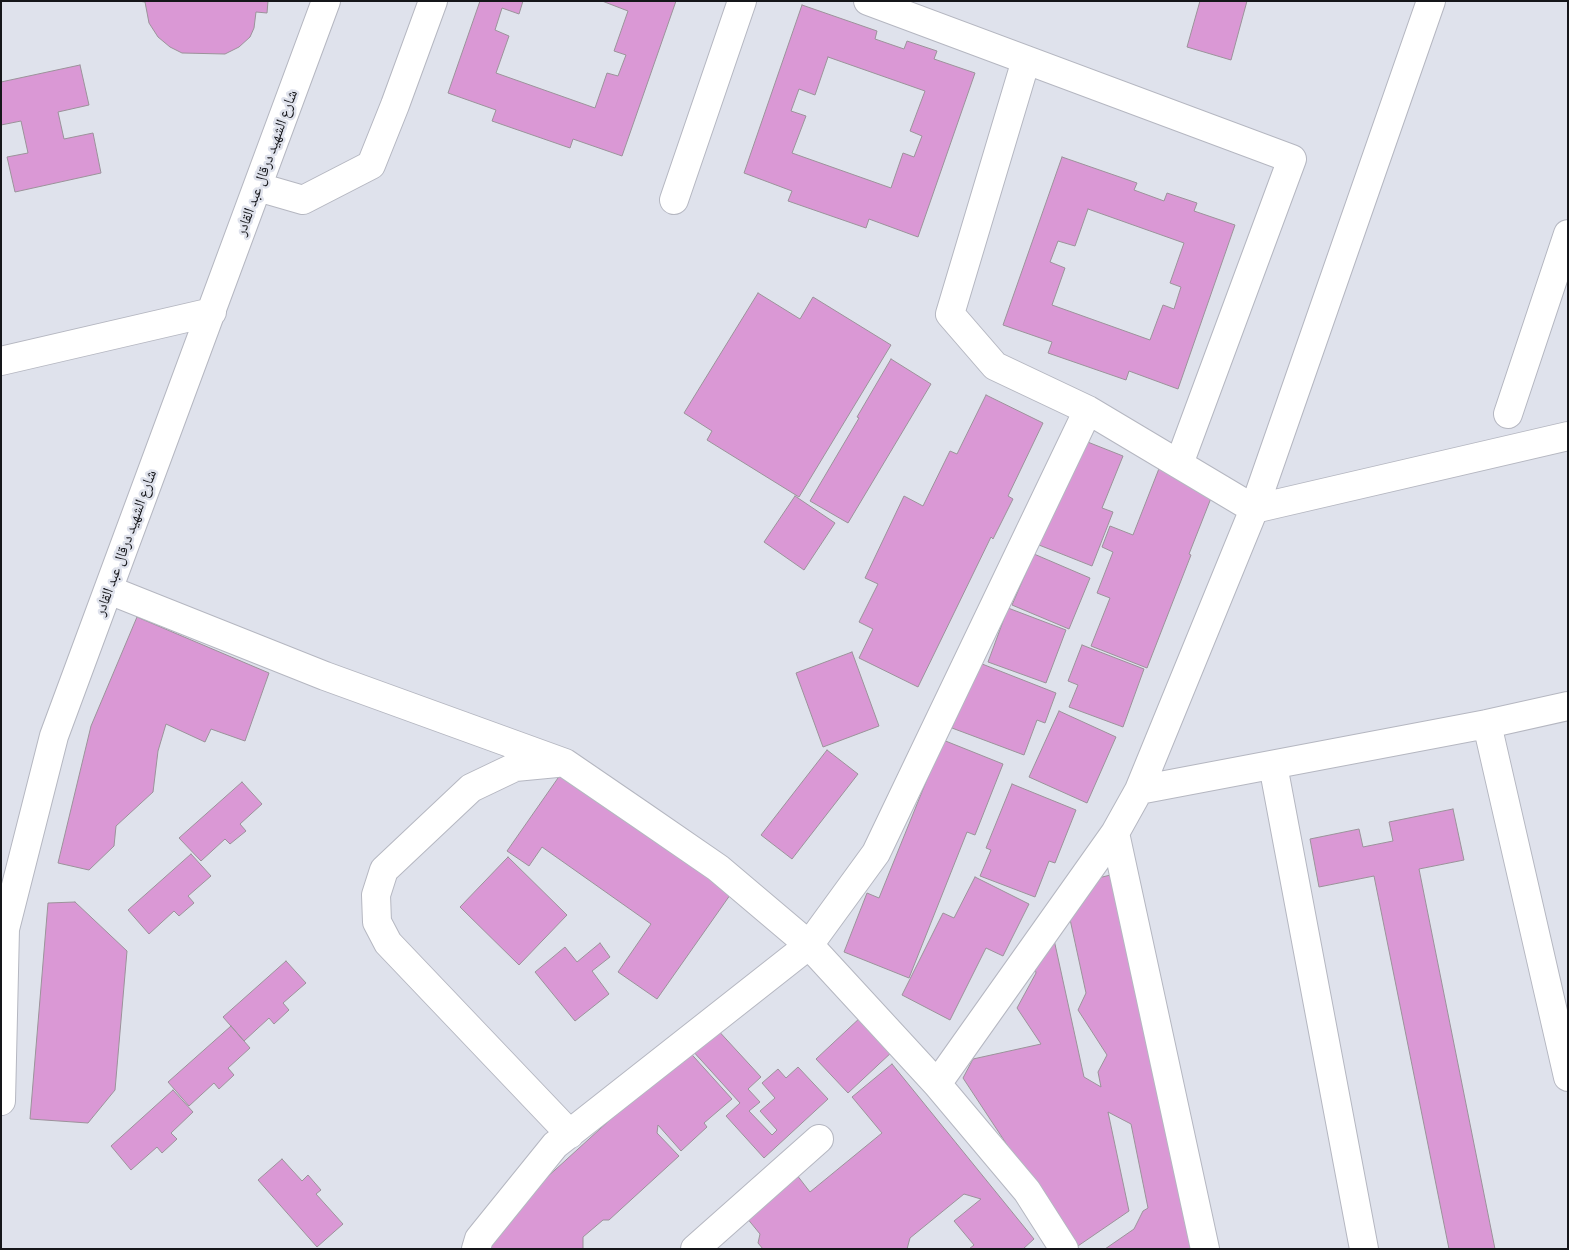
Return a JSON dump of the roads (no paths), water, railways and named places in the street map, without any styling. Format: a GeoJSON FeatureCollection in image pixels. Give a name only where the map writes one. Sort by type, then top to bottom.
{"type":"FeatureCollection","features":[{"type":"Feature","properties":{"kind":"street","name":"شارع الشهيد درقال عبد القادر"},"geometry":{"type":"LineString","coordinates":[[1,1101],[5,929],[54,736],[110,590],[326,1]]}},
{"type":"Feature","properties":{"kind":"street"},"geometry":{"type":"LineString","coordinates":[[258,187],[303,200],[370,165],[396,105],[433,1]]}},
{"type":"Feature","properties":{"kind":"street"},"geometry":{"type":"LineString","coordinates":[[674,200],[742,1]]}},
{"type":"Feature","properties":{"kind":"street"},"geometry":{"type":"LineString","coordinates":[[868,1],[1292,159],[1179,464]]}},
{"type":"Feature","properties":{"kind":"street"},"geometry":{"type":"LineString","coordinates":[[937,1084],[1116,833],[1139,790],[1254,509],[1431,1]]}},
{"type":"Feature","properties":{"kind":"street"},"geometry":{"type":"LineString","coordinates":[[1026,60],[950,314],[995,366],[1088,410],[1254,509],[1568,436]]}},
{"type":"Feature","properties":{"kind":"street"},"geometry":{"type":"LineString","coordinates":[[1508,414],[1568,234]]}},
{"type":"Feature","properties":{"kind":"street"},"geometry":{"type":"LineString","coordinates":[[1,361],[212,312]]}},
{"type":"Feature","properties":{"kind":"street"},"geometry":{"type":"LineString","coordinates":[[476,1249],[479,1239],[555,1145],[809,945],[876,853],[1088,410]]}},
{"type":"Feature","properties":{"kind":"street"},"geometry":{"type":"LineString","coordinates":[[110,590],[325,676],[565,763],[718,868],[809,945],[937,1084],[1027,1191],[1064,1249]]}},
{"type":"Feature","properties":{"kind":"street"},"geometry":{"type":"LineString","coordinates":[[1139,790],[1486,724],[1568,706]]}},
{"type":"Feature","properties":{"kind":"street"},"geometry":{"type":"LineString","coordinates":[[1486,724],[1559,1001],[1568,1077]]}},
{"type":"Feature","properties":{"kind":"street"},"geometry":{"type":"LineString","coordinates":[[565,763],[515,767],[471,788],[384,870],[376,895],[377,922],[388,943],[570,1134]]}},
{"type":"Feature","properties":{"kind":"street"},"geometry":{"type":"LineString","coordinates":[[1273,765],[1364,1249]]}},
{"type":"Feature","properties":{"kind":"street"},"geometry":{"type":"LineString","coordinates":[[1116,833],[1205,1249]]}},
{"type":"Feature","properties":{"kind":"street"},"geometry":{"type":"LineString","coordinates":[[702,1247],[819,1139]]}}]}
